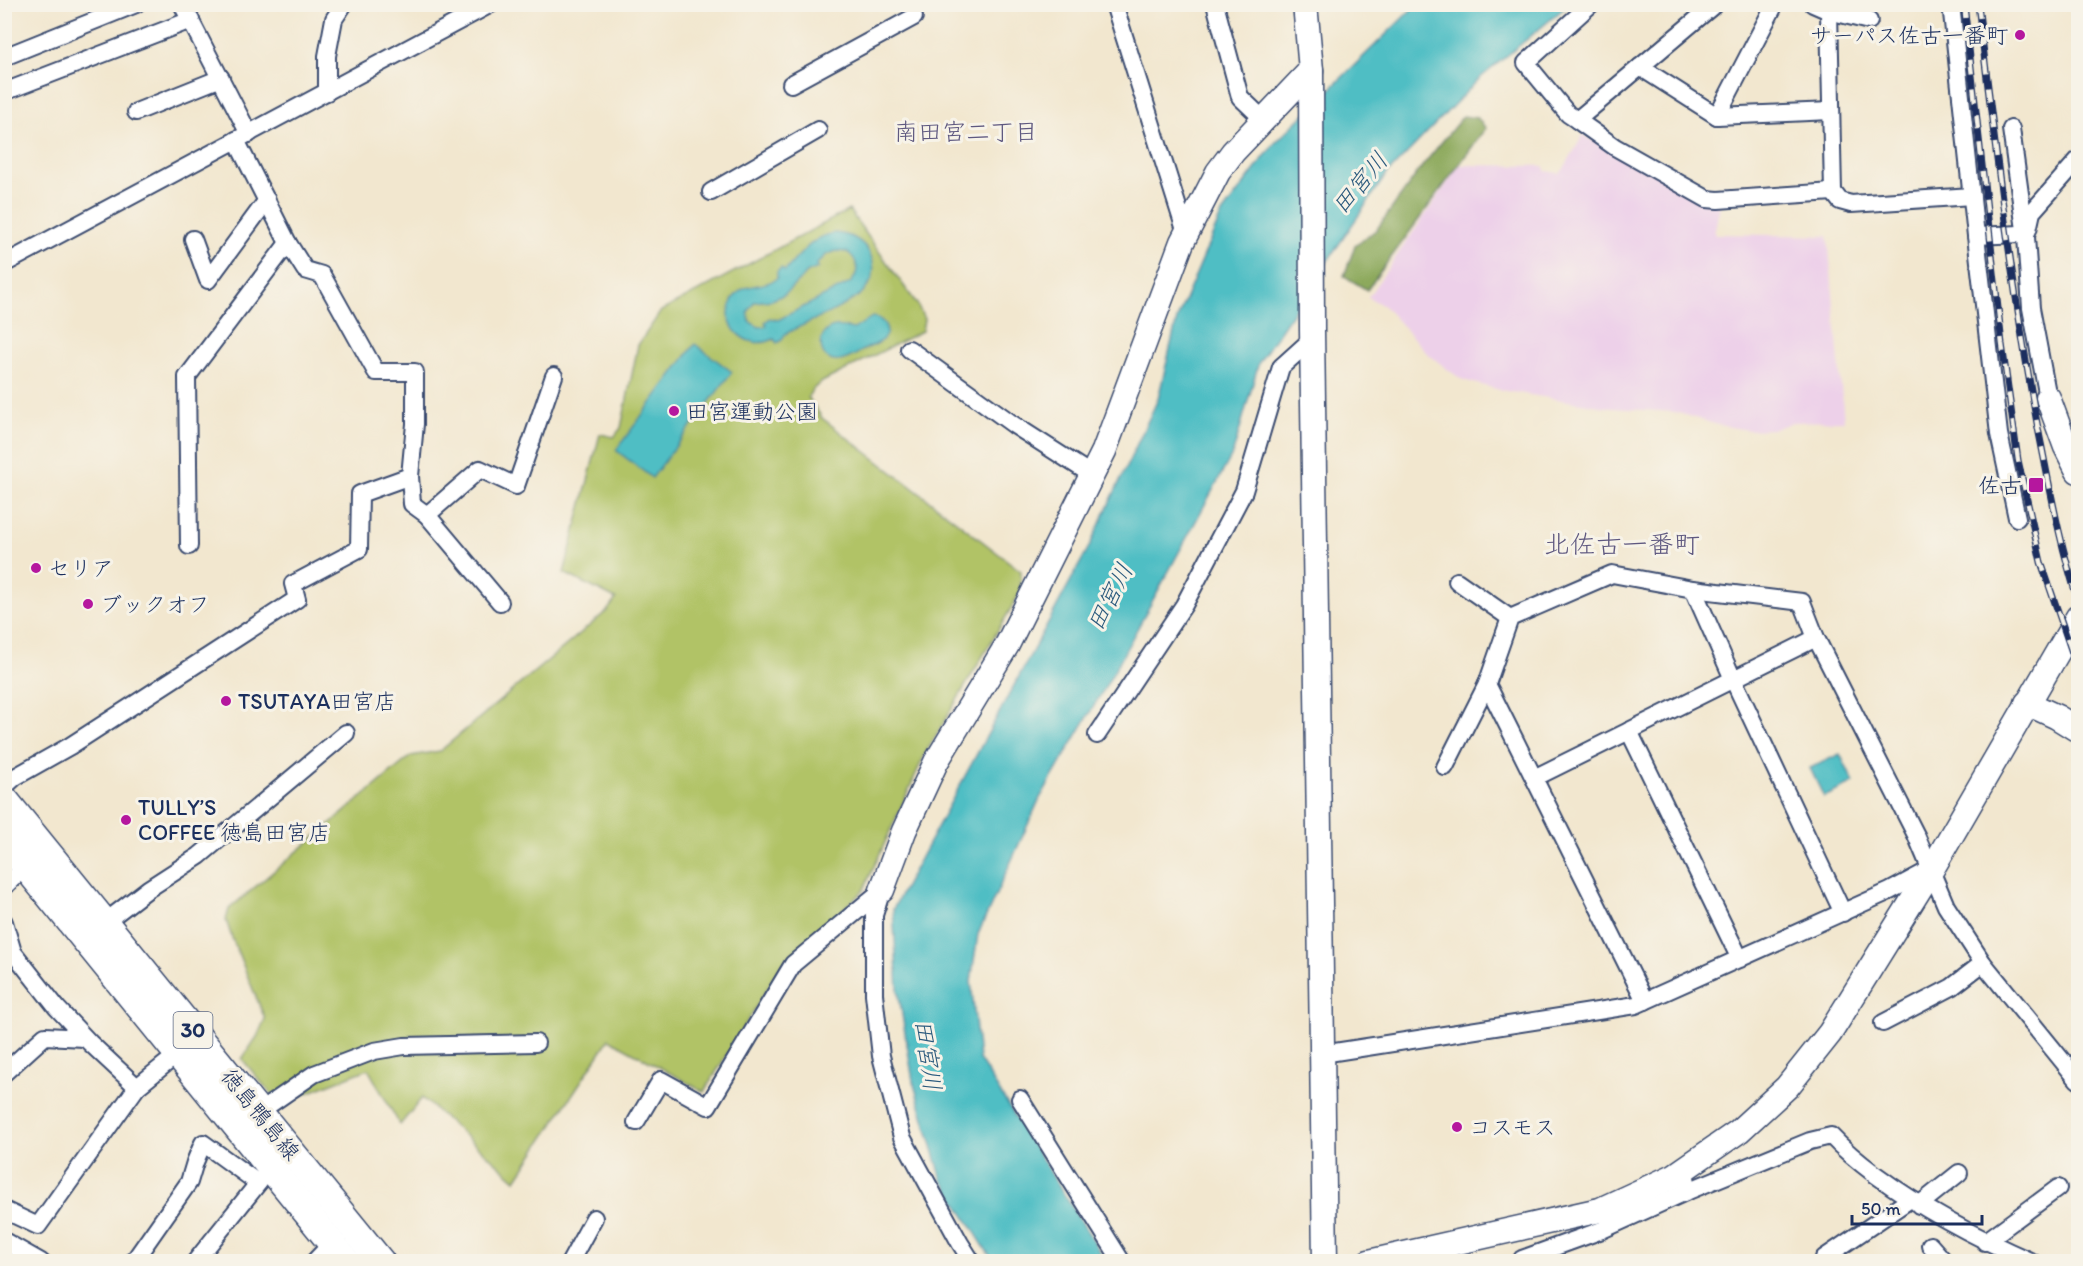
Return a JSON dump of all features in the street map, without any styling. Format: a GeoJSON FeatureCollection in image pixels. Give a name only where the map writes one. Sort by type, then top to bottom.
{"type":"FeatureCollection","features":[{"type":"Feature","properties":{"kind":"main road","name":"徳島鴨島線"},"geometry":{"type":"LineString","coordinates":[[4,799],[381,1262]]}},
{"type":"Feature","properties":{"kind":"main road","name":"徳島鴨島線"},"geometry":{"type":"LineString","coordinates":[[4,840],[177,1054],[264,1176],[331,1255]]}},
{"type":"Feature","properties":{"kind":"street"},"geometry":{"type":"LineString","coordinates":[[4,57],[136,4]]}},
{"type":"Feature","properties":{"kind":"street"},"geometry":{"type":"LineString","coordinates":[[182,4],[221,78],[267,200],[288,243],[305,270],[322,275],[376,372],[415,372],[415,424],[410,476],[412,504],[427,515],[500,602]]}},
{"type":"Feature","properties":{"kind":"street"},"geometry":{"type":"LineString","coordinates":[[327,92],[327,56],[334,19],[344,4]]}},
{"type":"Feature","properties":{"kind":"street"},"geometry":{"type":"LineString","coordinates":[[4,264],[491,4]]}},
{"type":"Feature","properties":{"kind":"street"},"geometry":{"type":"LineString","coordinates":[[1114,4],[1186,233]]}},
{"type":"Feature","properties":{"kind":"street"},"geometry":{"type":"LineString","coordinates":[[1215,4],[1240,97],[1264,120]]}},
{"type":"Feature","properties":{"kind":"street"},"geometry":{"type":"LineString","coordinates":[[1305,4],[1311,70],[1312,335],[1325,1262]]}},
{"type":"Feature","properties":{"kind":"street"},"geometry":{"type":"LineString","coordinates":[[1591,4],[1526,63],[1568,114],[1615,147],[1707,199],[1833,192]]}},
{"type":"Feature","properties":{"kind":"street"},"geometry":{"type":"LineString","coordinates":[[1577,120],[1715,4]]}},
{"type":"Feature","properties":{"kind":"street"},"geometry":{"type":"LineString","coordinates":[[1717,116],[1775,4]]}},
{"type":"Feature","properties":{"kind":"street"},"geometry":{"type":"LineString","coordinates":[[1950,4],[1999,434],[2017,518]]}},
{"type":"Feature","properties":{"kind":"street"},"geometry":{"type":"LineString","coordinates":[[1869,21],[1821,8],[1831,111],[1833,192],[1840,201],[1851,204],[1972,196]]}},
{"type":"Feature","properties":{"kind":"street"},"geometry":{"type":"LineString","coordinates":[[791,84],[914,17]]}},
{"type":"Feature","properties":{"kind":"street"},"geometry":{"type":"LineString","coordinates":[[4,92],[191,20]]}},
{"type":"Feature","properties":{"kind":"street"},"geometry":{"type":"LineString","coordinates":[[1640,67],[1717,116],[1831,111]]}},
{"type":"Feature","properties":{"kind":"street"},"geometry":{"type":"LineString","coordinates":[[972,1262],[902,1137],[881,1056],[874,994],[874,915],[904,831],[936,762],[1007,645],[1104,451],[1186,233],[1218,172],[1233,152],[1311,70]]}},
{"type":"Feature","properties":{"kind":"street"},"geometry":{"type":"LineString","coordinates":[[136,112],[221,78]]}},
{"type":"Feature","properties":{"kind":"street"},"geometry":{"type":"LineString","coordinates":[[2011,129],[2026,237],[2031,308],[2048,398],[2066,447],[2079,471]]}},
{"type":"Feature","properties":{"kind":"street"},"geometry":{"type":"LineString","coordinates":[[711,192],[818,130]]}},
{"type":"Feature","properties":{"kind":"street"},"geometry":{"type":"LineString","coordinates":[[2026,237],[2032,212],[2079,159]]}},
{"type":"Feature","properties":{"kind":"street"},"geometry":{"type":"LineString","coordinates":[[193,239],[208,280],[267,200]]}},
{"type":"Feature","properties":{"kind":"street"},"geometry":{"type":"LineString","coordinates":[[1976,236],[2020,234],[2026,237]]}},
{"type":"Feature","properties":{"kind":"street"},"geometry":{"type":"LineString","coordinates":[[189,546],[187,377],[288,243]]}},
{"type":"Feature","properties":{"kind":"street"},"geometry":{"type":"LineString","coordinates":[[1097,735],[1184,605],[1244,491],[1281,367],[1312,335]]}},
{"type":"Feature","properties":{"kind":"street"},"geometry":{"type":"LineString","coordinates":[[909,349],[1014,425],[1092,475]]}},
{"type":"Feature","properties":{"kind":"street"},"geometry":{"type":"LineString","coordinates":[[427,515],[480,469],[516,486],[554,376]]}},
{"type":"Feature","properties":{"kind":"street"},"geometry":{"type":"LineString","coordinates":[[4,787],[15,777],[70,746],[297,599],[293,584],[359,549],[360,494],[410,476]]}},
{"type":"Feature","properties":{"kind":"street"},"geometry":{"type":"LineString","coordinates":[[1445,767],[1487,684],[1510,618],[1612,574],[1693,589],[1802,602],[1816,638],[1932,869],[1946,906],[1983,963],[2079,1080]]}},
{"type":"Feature","properties":{"kind":"street"},"geometry":{"type":"LineString","coordinates":[[1457,581],[1510,618]]}},
{"type":"Feature","properties":{"kind":"street"},"geometry":{"type":"LineString","coordinates":[[1693,589],[1733,680],[1843,913]]}},
{"type":"Feature","properties":{"kind":"street"},"geometry":{"type":"LineString","coordinates":[[1509,1230],[1522,1260],[1602,1230],[1686,1180],[1787,1087],[1830,1033],[1932,869],[2079,617]]}},
{"type":"Feature","properties":{"kind":"street"},"geometry":{"type":"LineString","coordinates":[[1534,778],[1816,638]]}},
{"type":"Feature","properties":{"kind":"street"},"geometry":{"type":"LineString","coordinates":[[1487,684],[1646,1001]]}},
{"type":"Feature","properties":{"kind":"street"},"geometry":{"type":"LineString","coordinates":[[2027,703],[2079,730]]}},
{"type":"Feature","properties":{"kind":"street"},"geometry":{"type":"LineString","coordinates":[[1629,731],[1740,959]]}},
{"type":"Feature","properties":{"kind":"street"},"geometry":{"type":"LineString","coordinates":[[105,922],[148,889],[199,856],[346,734]]}},
{"type":"Feature","properties":{"kind":"street"},"geometry":{"type":"LineString","coordinates":[[4,887],[26,866]]}},
{"type":"Feature","properties":{"kind":"street"},"geometry":{"type":"LineString","coordinates":[[1322,1054],[1636,1005],[1843,913],[1932,869]]}},
{"type":"Feature","properties":{"kind":"street"},"geometry":{"type":"LineString","coordinates":[[636,1122],[661,1080],[708,1106],[793,964],[882,890]]}},
{"type":"Feature","properties":{"kind":"street"},"geometry":{"type":"LineString","coordinates":[[4,922],[13,952],[57,1008],[84,1038],[137,1087]]}},
{"type":"Feature","properties":{"kind":"street"},"geometry":{"type":"LineString","coordinates":[[1883,1023],[1953,987],[1983,963]]}},
{"type":"Feature","properties":{"kind":"street"},"geometry":{"type":"LineString","coordinates":[[4,1073],[45,1036],[84,1038]]}},
{"type":"Feature","properties":{"kind":"street"},"geometry":{"type":"LineString","coordinates":[[4,1210],[38,1226],[137,1087],[199,1037]]}},
{"type":"Feature","properties":{"kind":"street"},"geometry":{"type":"LineString","coordinates":[[259,1112],[314,1074],[374,1051],[404,1046],[536,1043]]}},
{"type":"Feature","properties":{"kind":"street"},"geometry":{"type":"LineString","coordinates":[[1020,1099],[1122,1262]]}},
{"type":"Feature","properties":{"kind":"street"},"geometry":{"type":"LineString","coordinates":[[1369,1262],[1600,1210],[1674,1176],[1686,1180],[1831,1136],[1843,1150],[1914,1202],[1985,1242],[2032,1262]]}},
{"type":"Feature","properties":{"kind":"street"},"geometry":{"type":"LineString","coordinates":[[133,1262],[189,1182],[203,1143],[264,1176],[205,1258]]}},
{"type":"Feature","properties":{"kind":"street"},"geometry":{"type":"LineString","coordinates":[[1824,1258],[1959,1173]]}},
{"type":"Feature","properties":{"kind":"street"},"geometry":{"type":"LineString","coordinates":[[1985,1242],[2058,1188]]}},
{"type":"Feature","properties":{"kind":"street"},"geometry":{"type":"LineString","coordinates":[[1565,1217],[1572,1241]]}},
{"type":"Feature","properties":{"kind":"street"},"geometry":{"type":"LineString","coordinates":[[570,1262],[594,1218]]}},
{"type":"Feature","properties":{"kind":"street"},"geometry":{"type":"LineString","coordinates":[[4,1241],[40,1262]]}},
{"type":"Feature","properties":{"kind":"street"},"geometry":{"type":"LineString","coordinates":[[1930,1245],[1945,1262]]}},
{"type":"Feature","properties":{"kind":"shaded area"},"geometry":{"type":"Polygon","coordinates":[[[1583,135],[1706,201],[1720,205],[1714,234],[1828,236],[1844,421],[1793,422],[1774,429],[1748,430],[1718,425],[1675,412],[1612,408],[1500,390],[1463,380],[1451,372],[1428,354],[1384,306],[1368,297],[1460,165],[1544,166],[1545,171],[1559,173],[1583,135]]]}},
{"type":"Feature","properties":{"kind":"green space"},"geometry":{"type":"Polygon","coordinates":[[[1463,116],[1477,118],[1486,128],[1367,290],[1344,276],[1355,246],[1377,229],[1423,165],[1463,116]]]}},
{"type":"Feature","properties":{"kind":"green space","name":"田宮運動公園"},"geometry":{"type":"Polygon","coordinates":[[[849,210],[917,304],[924,319],[922,331],[820,383],[808,397],[822,418],[1021,571],[1020,593],[925,754],[863,891],[780,968],[704,1092],[609,1039],[516,1180],[422,1098],[400,1125],[368,1069],[279,1104],[242,1059],[257,1037],[265,1019],[226,920],[229,909],[411,756],[440,751],[608,610],[616,599],[564,573],[600,434],[614,437],[621,428],[638,345],[661,311],[849,210]]]}},
{"type":"Feature","properties":{"kind":"water","name":"田宮川"},"geometry":{"type":"Polygon","coordinates":[[[1416,5],[1568,5],[1479,79],[1386,175],[1259,362],[1233,453],[1111,677],[1040,798],[978,934],[971,981],[979,1059],[1106,1261],[993,1261],[942,1180],[913,1081],[898,990],[893,909],[1090,545],[1158,399],[1177,319],[1221,215],[1274,144],[1416,5]]]}},
{"type":"Feature","properties":{"kind":"water"},"geometry":{"type":"Polygon","coordinates":[[[836,233],[847,235],[867,249],[873,266],[873,276],[863,292],[846,304],[785,334],[777,343],[774,339],[753,342],[737,333],[729,316],[730,306],[739,291],[777,278],[777,272],[781,268],[785,271],[808,247],[836,233]],[[836,251],[826,255],[816,265],[818,268],[808,272],[785,294],[772,300],[754,302],[748,312],[750,322],[759,327],[767,326],[765,322],[770,318],[778,320],[850,283],[857,267],[854,259],[847,252],[836,251]]]}},
{"type":"Feature","properties":{"kind":"water"},"geometry":{"type":"Polygon","coordinates":[[[872,317],[878,318],[886,326],[886,335],[881,341],[839,361],[832,361],[823,352],[822,340],[828,329],[844,327],[854,329],[872,317]]]}},
{"type":"Feature","properties":{"kind":"water","name":"田宮運動公園"},"geometry":{"type":"Polygon","coordinates":[[[695,344],[732,372],[652,478],[616,450],[695,344]]]}},
{"type":"Feature","properties":{"kind":"water"},"geometry":{"type":"Polygon","coordinates":[[[1840,754],[1854,783],[1824,797],[1810,768],[1840,754]]]}},
{"type":"Feature","properties":{"kind":"railway"},"geometry":{"type":"LineString","coordinates":[[1964,4],[2002,344],[2018,460],[2041,562],[2078,670]]}},
{"type":"Feature","properties":{"kind":"railway"},"geometry":{"type":"LineString","coordinates":[[1978,4],[2019,319],[2055,512],[2078,600]]}},
{"type":"Feature","properties":{"kind":"place","name":"サーパス佐古一番町"},"geometry":{"type":"Point","coordinates":[2020,35]}},
{"type":"Feature","properties":{"kind":"place","name":"田宮運動公園"},"geometry":{"type":"Point","coordinates":[674,411]}},
{"type":"Feature","properties":{"kind":"place","name":"佐古"},"geometry":{"type":"Point","coordinates":[2036,485]}},
{"type":"Feature","properties":{"kind":"place","name":"セリア"},"geometry":{"type":"Point","coordinates":[36,568]}},
{"type":"Feature","properties":{"kind":"place","name":"ブックオフ"},"geometry":{"type":"Point","coordinates":[88,604]}},
{"type":"Feature","properties":{"kind":"place","name":"TSUTAYA田宮店"},"geometry":{"type":"Point","coordinates":[226,701]}},
{"type":"Feature","properties":{"kind":"place","name":"TULLY’S COFFEE 徳島田宮店"},"geometry":{"type":"Point","coordinates":[126,820]}},
{"type":"Feature","properties":{"kind":"place","name":"コスモス"},"geometry":{"type":"Point","coordinates":[1457,1127]}},
{"type":"Feature","properties":{"kind":"district","name":"南田宮二丁目"},"geometry":{"type":"Point","coordinates":[966,132]}},
{"type":"Feature","properties":{"kind":"district","name":"北佐古一番町"},"geometry":{"type":"Point","coordinates":[1622,544]}}]}
